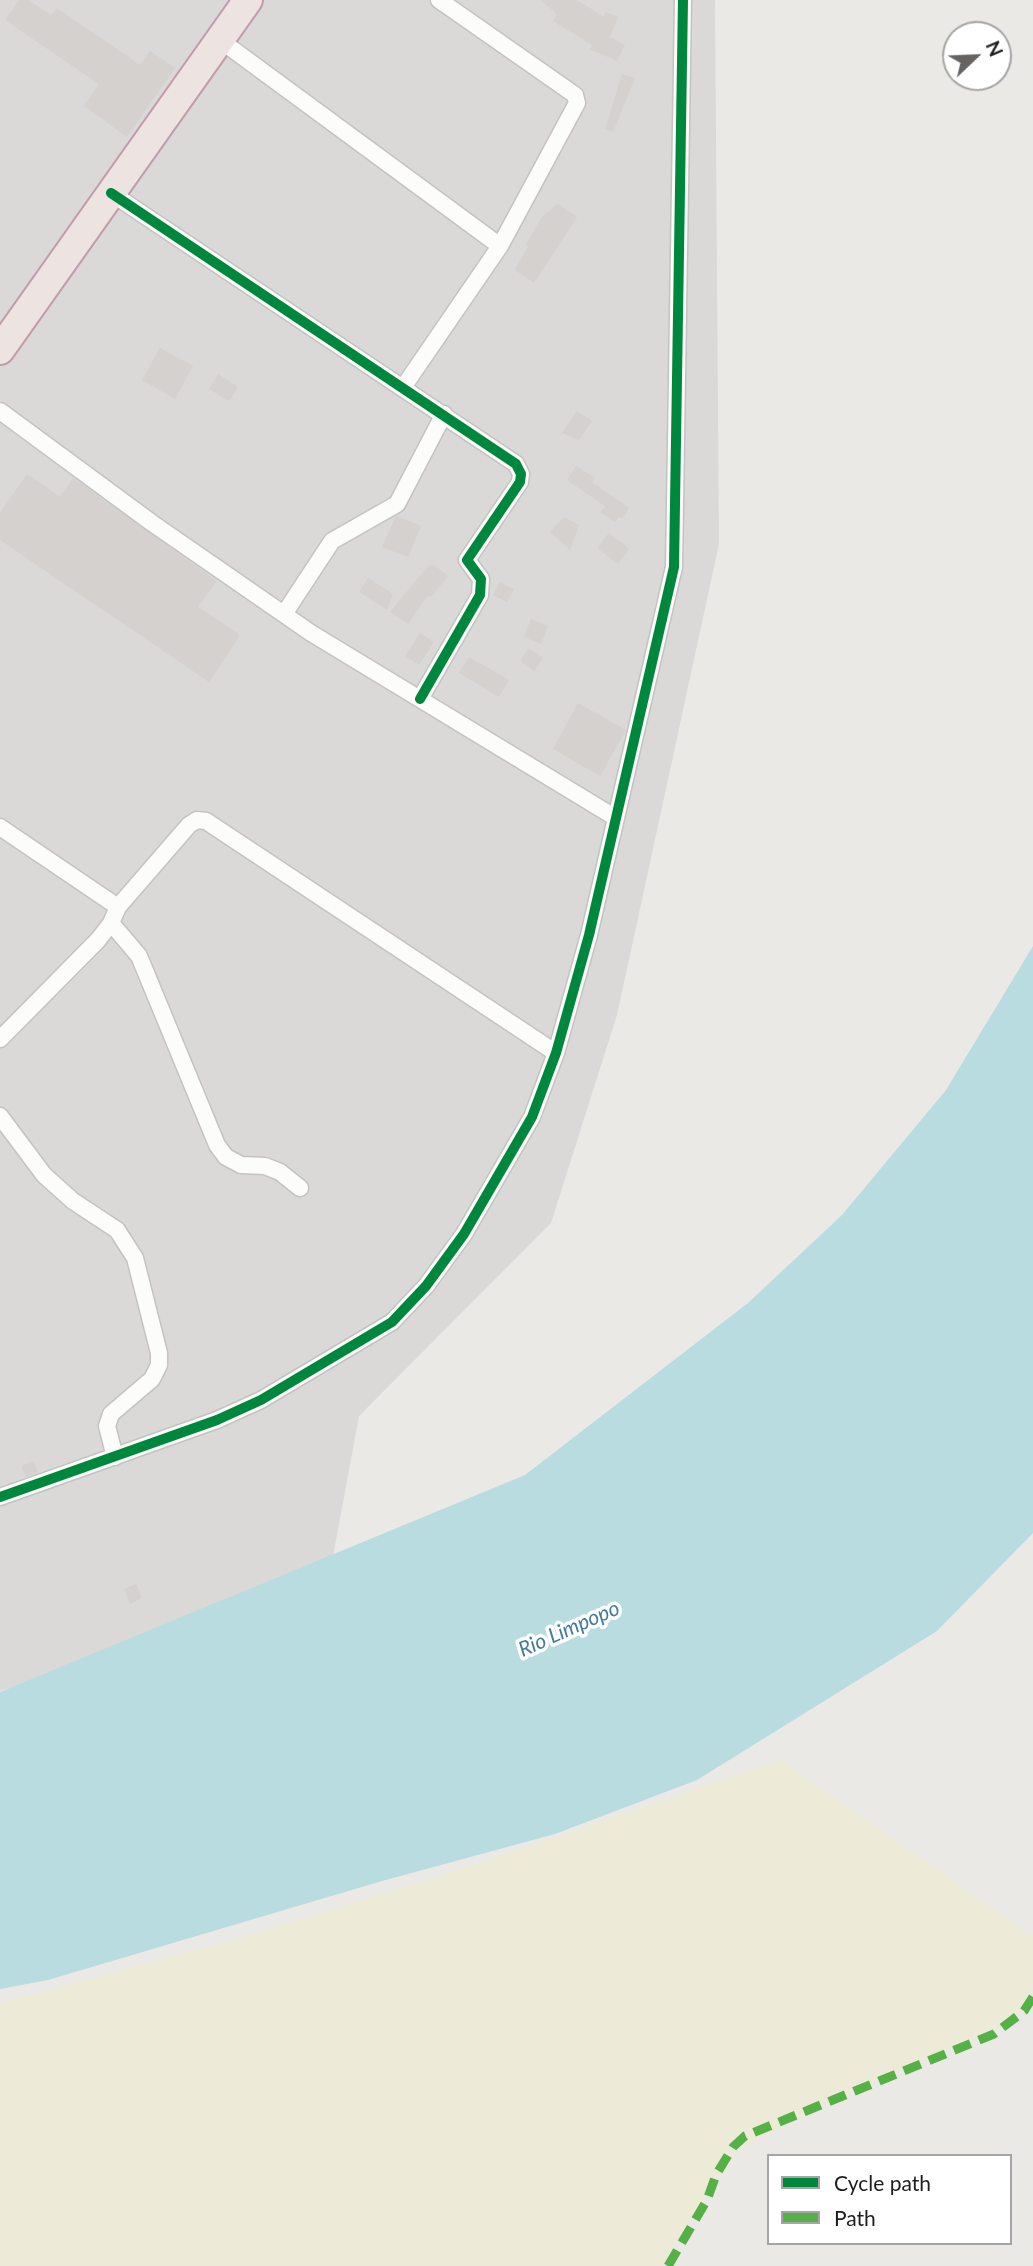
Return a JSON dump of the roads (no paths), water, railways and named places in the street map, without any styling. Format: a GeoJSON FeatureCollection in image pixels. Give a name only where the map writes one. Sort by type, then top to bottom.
{"type":"FeatureCollection","features":[{"type":"Feature","properties":{"kind":"highway"},"geometry":{"type":"LineString","coordinates":[[0,350],[248,0]]}},
{"type":"Feature","properties":{"kind":"street"},"geometry":{"type":"LineString","coordinates":[[404,386],[500,246],[577,103],[575,95],[439,0]]}},
{"type":"Feature","properties":{"kind":"street"},"geometry":{"type":"LineString","coordinates":[[0,1497],[217,1420],[261,1400],[392,1322],[426,1286],[464,1234],[532,1117],[556,1054],[589,935],[674,567],[677,544],[683,0]]}},
{"type":"Feature","properties":{"kind":"street"},"geometry":{"type":"LineString","coordinates":[[220,40],[500,246]]}},
{"type":"Feature","properties":{"kind":"street"},"geometry":{"type":"LineString","coordinates":[[111,193],[404,386],[516,464],[521,474],[520,482],[467,560],[481,579],[480,595],[420,699]]}},
{"type":"Feature","properties":{"kind":"street"},"geometry":{"type":"LineString","coordinates":[[0,411],[152,523],[285,614],[616,818]]}},
{"type":"Feature","properties":{"kind":"street"},"geometry":{"type":"LineString","coordinates":[[285,614],[332,541],[397,505],[444,414]]}},
{"type":"Feature","properties":{"kind":"street"},"geometry":{"type":"LineString","coordinates":[[0,1039],[99,940],[118,907],[188,825],[197,820],[206,821],[556,1054]]}},
{"type":"Feature","properties":{"kind":"street"},"geometry":{"type":"LineString","coordinates":[[0,827],[118,907]]}},
{"type":"Feature","properties":{"kind":"street"},"geometry":{"type":"LineString","coordinates":[[111,923],[139,956],[217,1145],[226,1157],[241,1165],[265,1166],[279,1172],[300,1188]]}},
{"type":"Feature","properties":{"kind":"street"},"geometry":{"type":"LineString","coordinates":[[0,1116],[44,1175],[73,1201],[117,1230],[135,1258],[159,1353],[159,1365],[152,1379],[111,1415],[107,1426],[115,1457]]}},
{"type":"Feature","properties":{"kind":"water","name":"Rio Limpopo"},"geometry":{"type":"Polygon","coordinates":[[[1033,946],[1033,1533],[937,1631],[697,1780],[555,1834],[382,1881],[48,1980],[0,1989],[0,1692],[525,1475],[748,1303],[842,1215],[946,1090],[1033,946]]]}}]}
